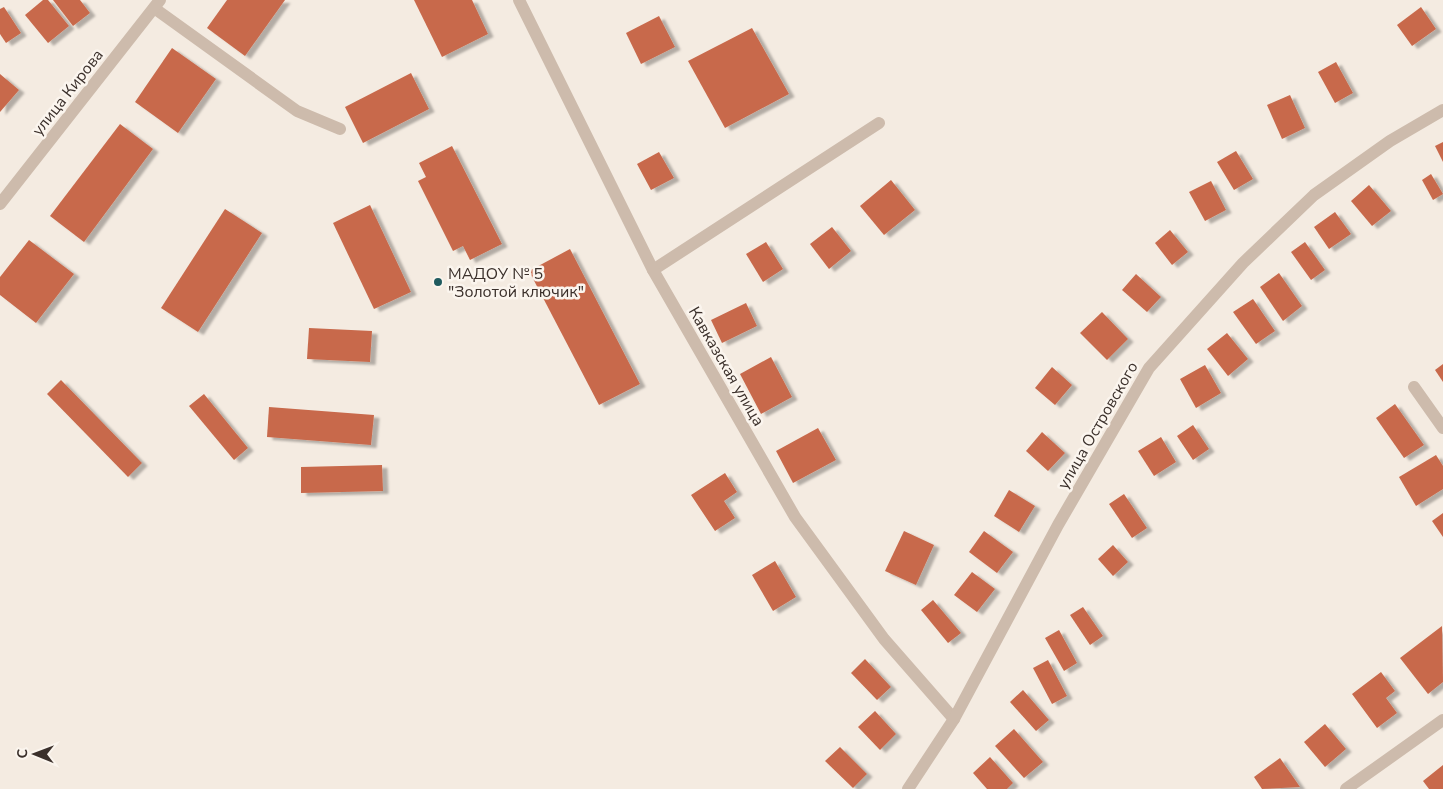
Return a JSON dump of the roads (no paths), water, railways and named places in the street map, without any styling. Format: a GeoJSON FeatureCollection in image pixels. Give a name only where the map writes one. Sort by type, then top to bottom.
{"type":"FeatureCollection","features":[{"type":"Feature","properties":{"kind":"street","name":"Кавказская улица"},"geometry":{"type":"LineString","coordinates":[[519,0],[654,270],[795,517],[884,639],[954,719]]}},
{"type":"Feature","properties":{"kind":"street"},"geometry":{"type":"LineString","coordinates":[[157,4],[297,111],[340,129]]}},
{"type":"Feature","properties":{"kind":"street","name":"улица Кирова"},"geometry":{"type":"LineString","coordinates":[[0,204],[157,4]]}},
{"type":"Feature","properties":{"kind":"street","name":"улица Островского"},"geometry":{"type":"LineString","coordinates":[[908,789],[954,719],[1058,525],[1149,368],[1243,263],[1314,195],[1390,141],[1443,110]]}},
{"type":"Feature","properties":{"kind":"street"},"geometry":{"type":"LineString","coordinates":[[654,270],[879,123]]}},
{"type":"Feature","properties":{"kind":"street"},"geometry":{"type":"LineString","coordinates":[[1414,387],[1443,428]]}},
{"type":"Feature","properties":{"kind":"street"},"geometry":{"type":"LineString","coordinates":[[1346,789],[1443,720]]}},
{"type":"Feature","properties":{"kind":"place","name":"МАДОУ № 5 \"Золотой ключик\""},"geometry":{"type":"Point","coordinates":[438,282]}}]}
